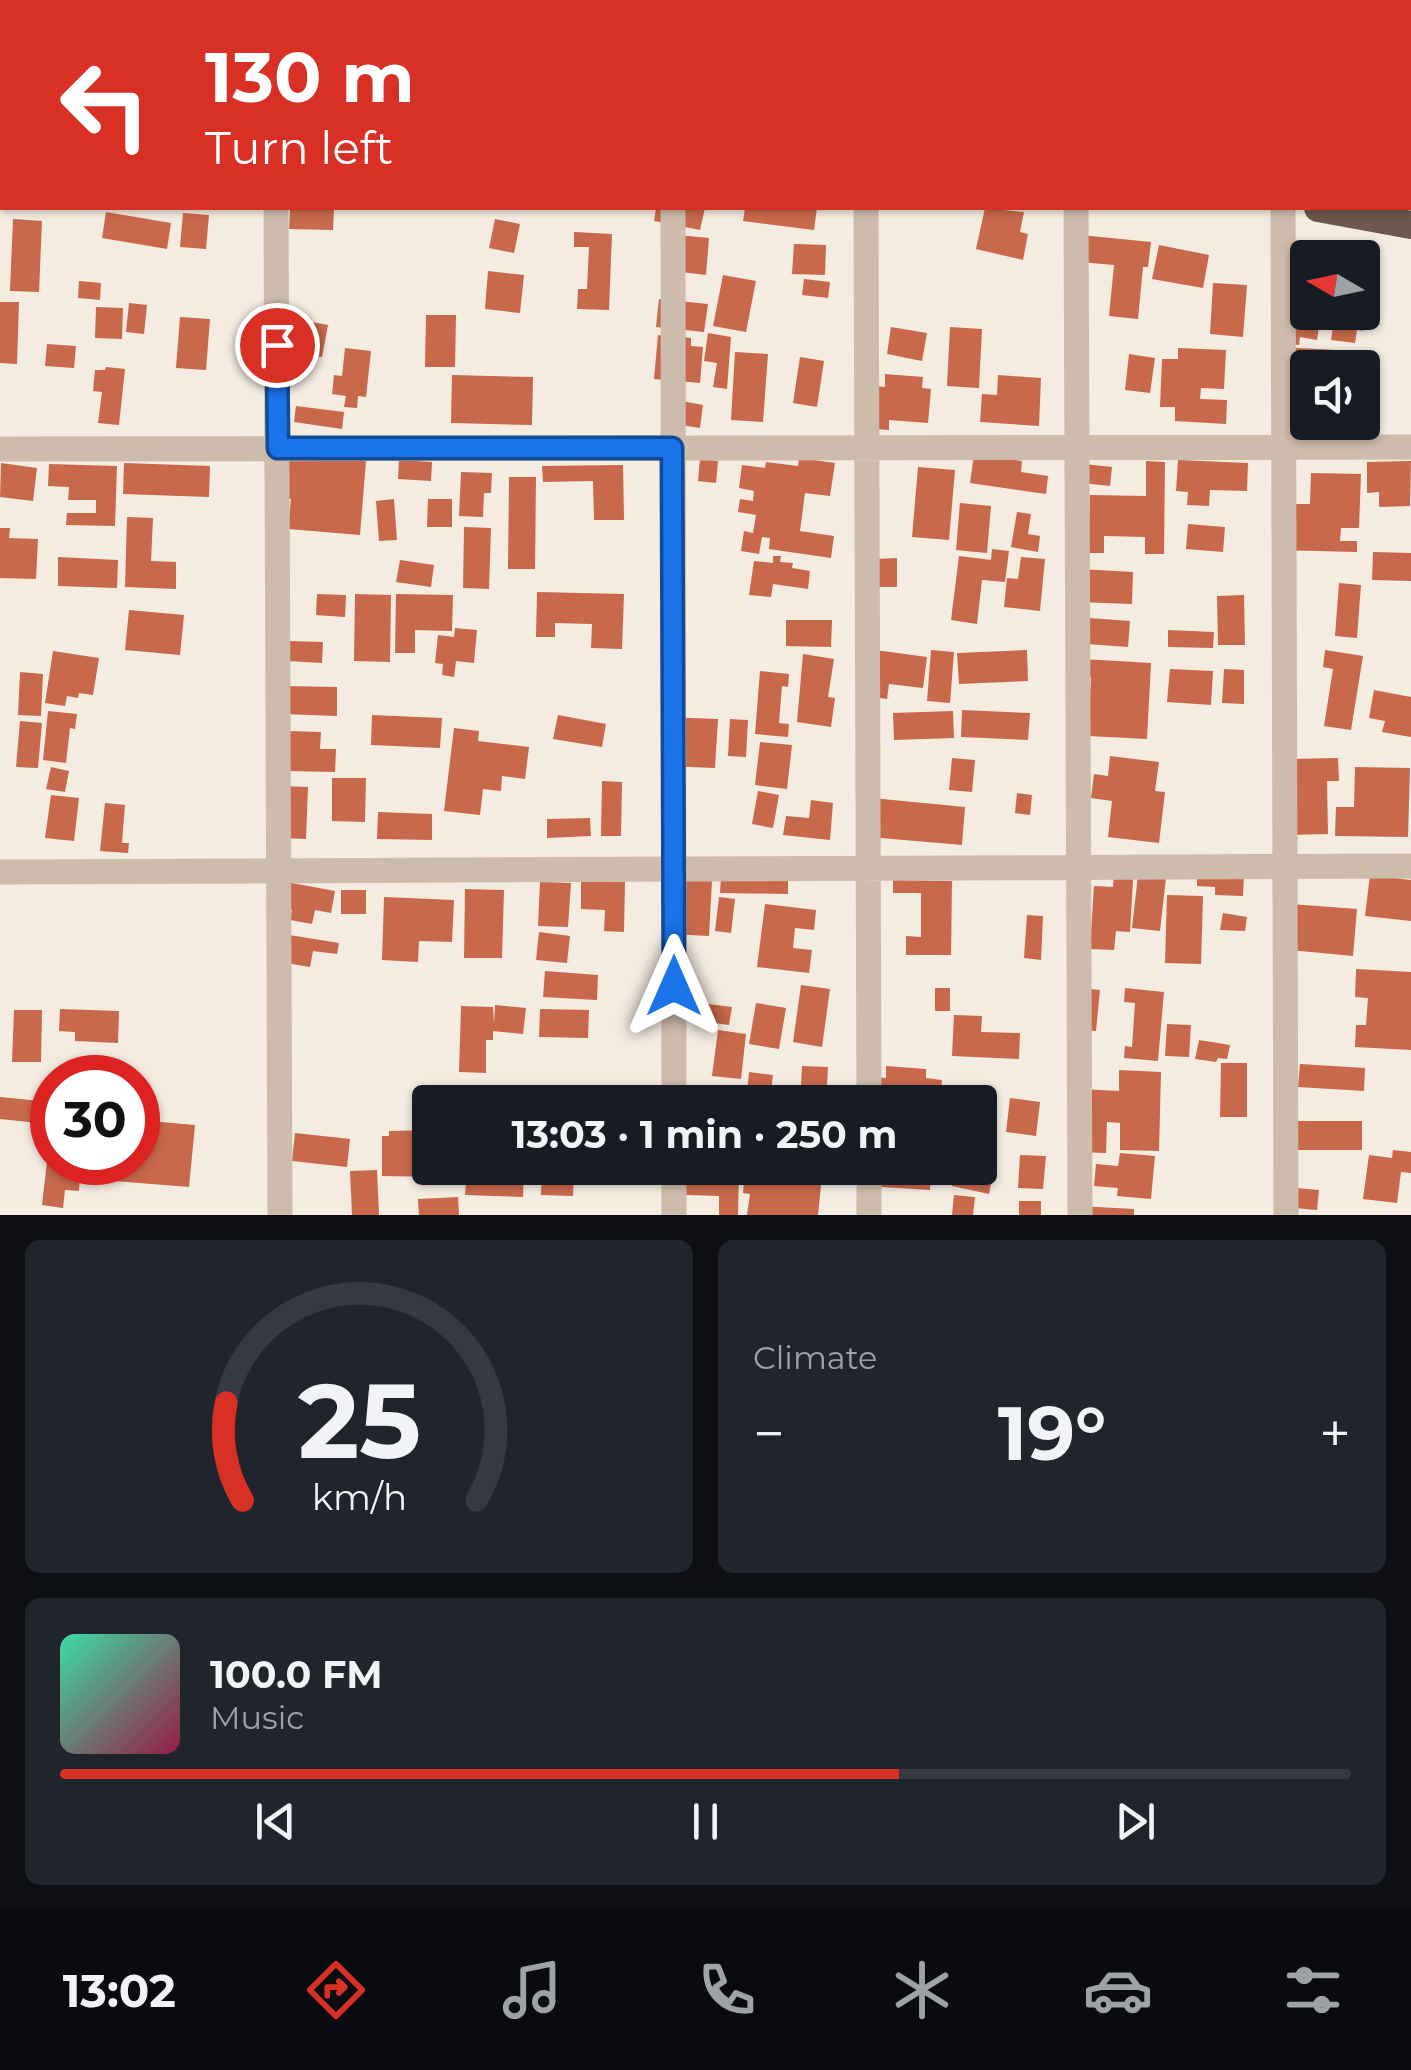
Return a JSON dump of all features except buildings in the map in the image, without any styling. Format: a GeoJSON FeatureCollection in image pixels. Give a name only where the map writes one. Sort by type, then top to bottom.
{"type":"FeatureCollection","features":[{"type":"Feature","properties":{"kind":"highway"},"geometry":{"type":"LineString","coordinates":[[1329,210],[1411,225]]}},
{"type":"Feature","properties":{"kind":"street"},"geometry":{"type":"LineString","coordinates":[[276,210],[280,1215]]}},
{"type":"Feature","properties":{"kind":"street"},"geometry":{"type":"LineString","coordinates":[[672,210],[674,1085]]}},
{"type":"Feature","properties":{"kind":"street"},"geometry":{"type":"LineString","coordinates":[[866,210],[869,1085]]}},
{"type":"Feature","properties":{"kind":"street"},"geometry":{"type":"LineString","coordinates":[[1076,210],[1080,1215]]}},
{"type":"Feature","properties":{"kind":"street"},"geometry":{"type":"LineString","coordinates":[[1283,210],[1286,1215]]}},
{"type":"Feature","properties":{"kind":"street"},"geometry":{"type":"LineString","coordinates":[[0,449],[1411,447]]}},
{"type":"Feature","properties":{"kind":"street"},"geometry":{"type":"LineString","coordinates":[[0,872],[1411,866]]}},
{"type":"Feature","properties":{"kind":"street"},"geometry":{"type":"LineString","coordinates":[[674,1185],[674,1215]]}},
{"type":"Feature","properties":{"kind":"street"},"geometry":{"type":"LineString","coordinates":[[869,1185],[869,1215]]}},
{"type":"Feature","properties":{"kind":"route"},"geometry":{"type":"LineString","coordinates":[[277,345],[278,448],[672,448],[674,986]]}}]}
